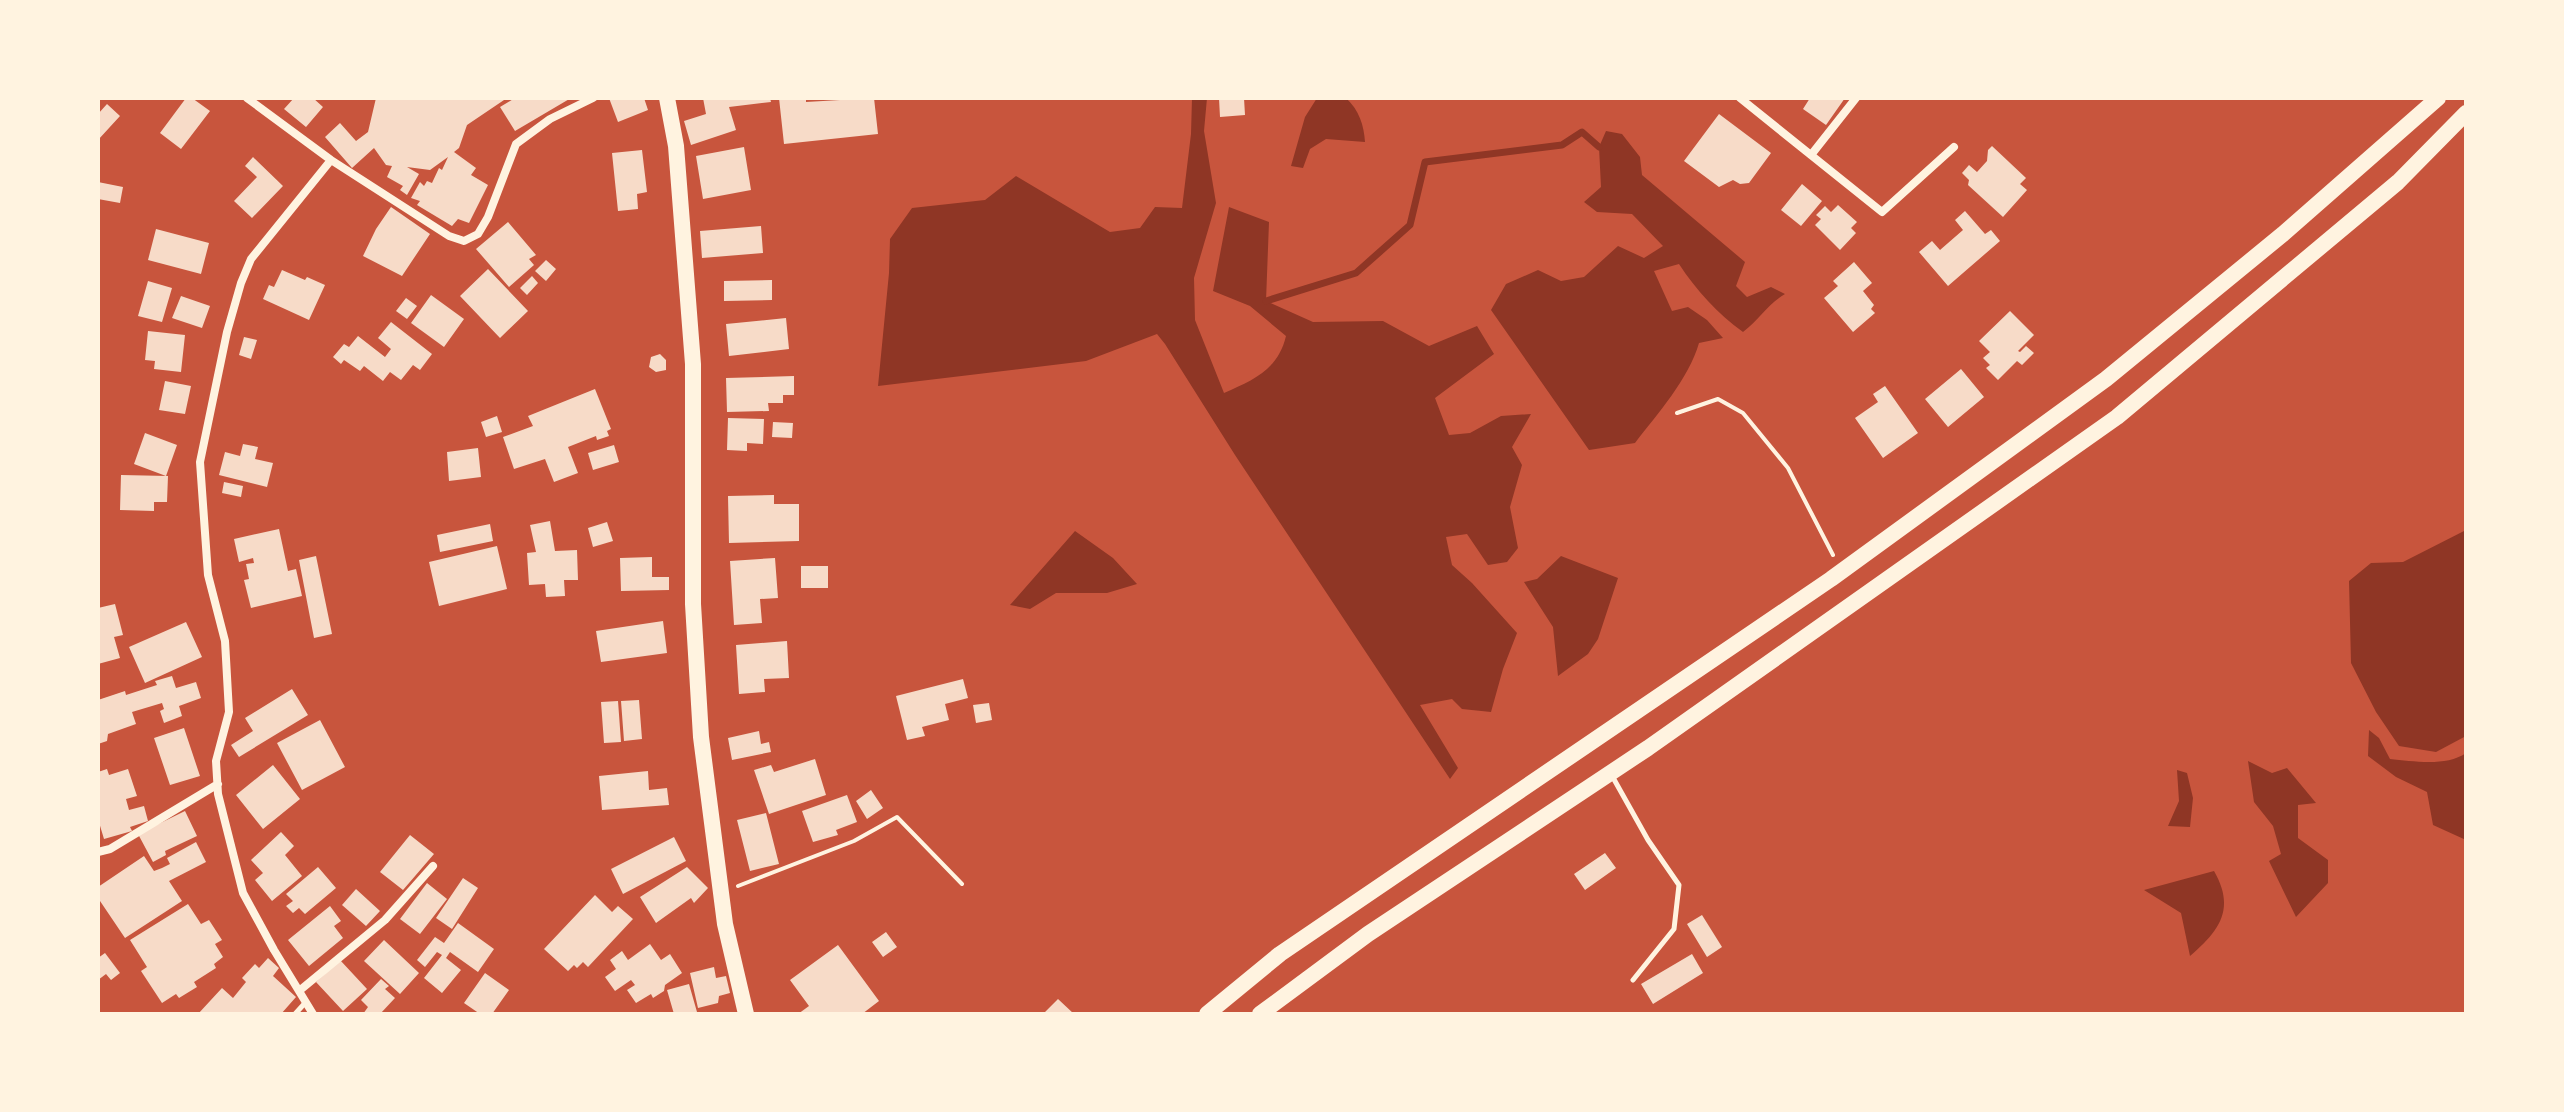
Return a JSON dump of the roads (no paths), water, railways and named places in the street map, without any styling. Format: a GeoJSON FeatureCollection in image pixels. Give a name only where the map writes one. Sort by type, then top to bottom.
{"type":"FeatureCollection","features":[{"type":"Feature","properties":{"kind":"main road"},"geometry":{"type":"LineString","coordinates":[[667,98],[676,146],[693,364],[693,604],[701,737],[725,924],[746,1014]]}},
{"type":"Feature","properties":{"kind":"main road"},"geometry":{"type":"LineString","coordinates":[[1207,1014],[1280,954],[1842,571],[2106,379],[2283,234],[2438,98]]}},
{"type":"Feature","properties":{"kind":"main road"},"geometry":{"type":"LineString","coordinates":[[1260,1014],[1368,934],[1610,773],[2117,417],[2398,182],[2466,113]]}},
{"type":"Feature","properties":{"kind":"street"},"geometry":{"type":"LineString","coordinates":[[247,98],[331,160],[449,236],[464,241],[478,234],[488,217],[516,144],[550,119],[593,98]]}},
{"type":"Feature","properties":{"kind":"street"},"geometry":{"type":"LineString","coordinates":[[1740,98],[1882,212],[1954,147]]}},
{"type":"Feature","properties":{"kind":"street"},"geometry":{"type":"LineString","coordinates":[[1811,155],[1856,98]]}},
{"type":"Feature","properties":{"kind":"street"},"geometry":{"type":"LineString","coordinates":[[313,1014],[243,893],[218,794],[216,761],[229,712],[225,641],[208,575],[200,462],[227,332],[251,259],[331,160]]}},
{"type":"Feature","properties":{"kind":"street"},"geometry":{"type":"LineString","coordinates":[[98,852],[110,849],[218,784]]}},
{"type":"Feature","properties":{"kind":"street"},"geometry":{"type":"LineString","coordinates":[[299,991],[385,920],[433,866]]}},
{"type":"Feature","properties":{"kind":"lane"},"geometry":{"type":"LineString","coordinates":[[1610,773],[1648,840],[1679,885],[1674,929],[1633,980]]}},
{"type":"Feature","properties":{"kind":"lane"},"geometry":{"type":"LineString","coordinates":[[295,1014],[306,1002]]}},
{"type":"Feature","properties":{"kind":"waterway"},"geometry":{"type":"LineString","coordinates":[[1266,301],[1356,273],[1410,225],[1425,162],[1562,145],[1582,132],[1599,147]]}}]}
